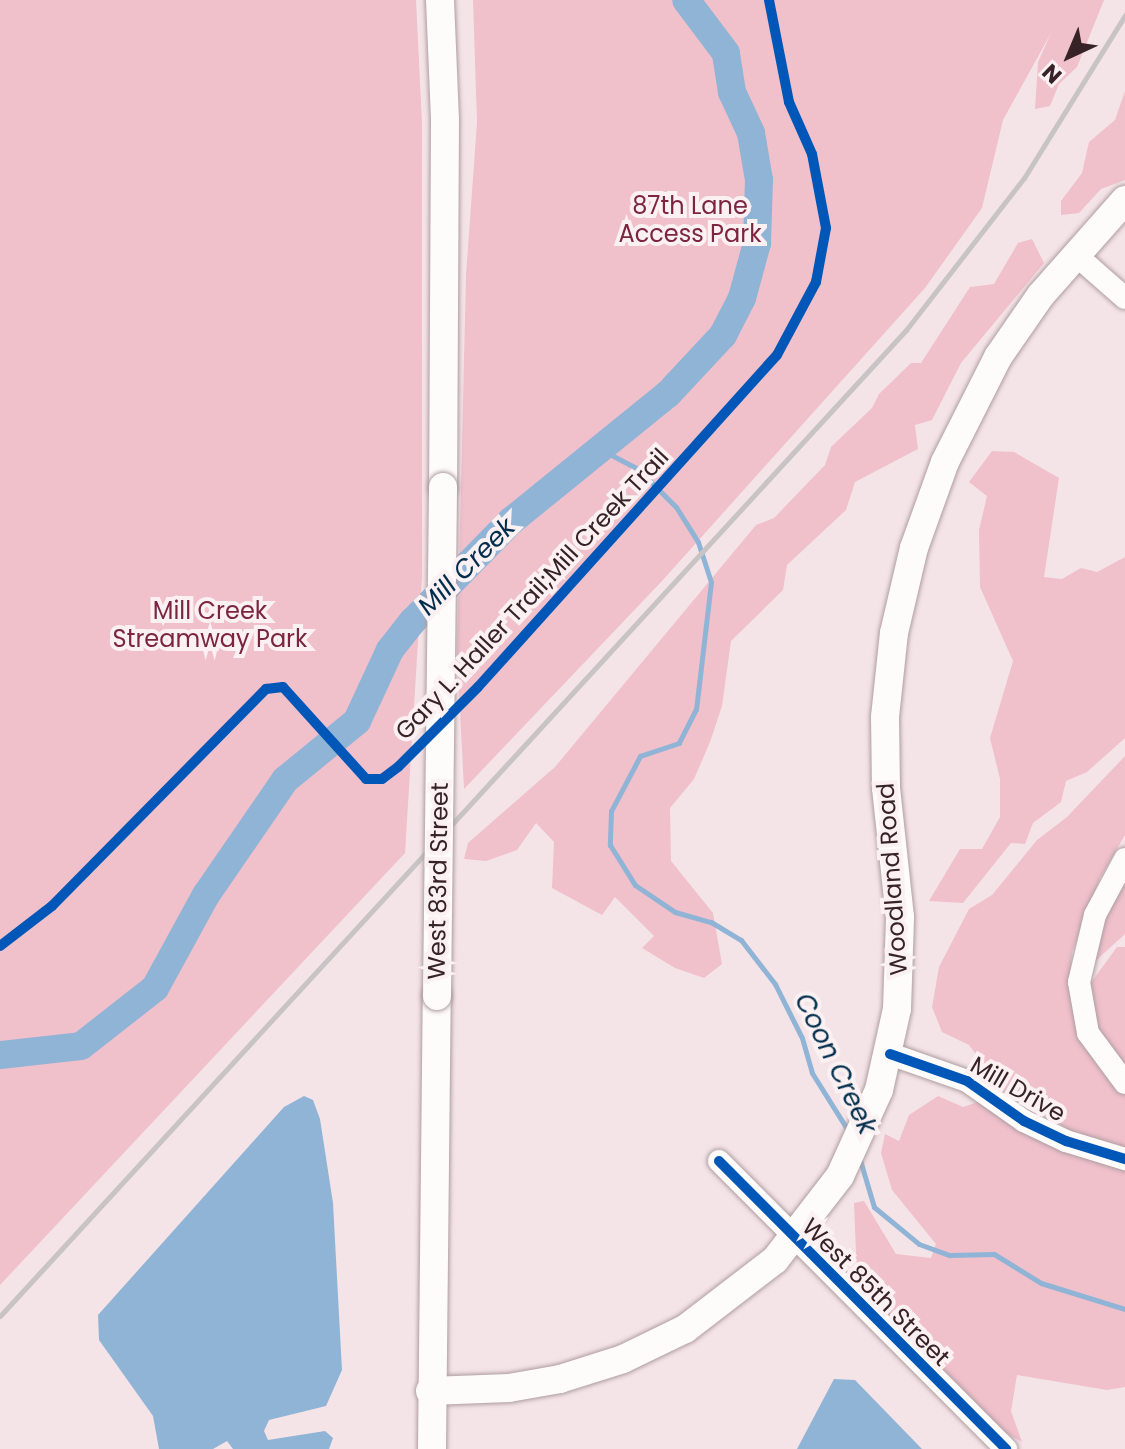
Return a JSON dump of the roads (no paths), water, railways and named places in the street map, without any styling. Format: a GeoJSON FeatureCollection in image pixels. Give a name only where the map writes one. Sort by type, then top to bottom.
{"type":"FeatureCollection","features":[{"type":"Feature","properties":{"kind":"main road","name":"West 83rd Street"},"geometry":{"type":"LineString","coordinates":[[432,1449],[430,1391],[443,487],[445,121],[440,0]]}},
{"type":"Feature","properties":{"kind":"main road","name":"Woodland Road"},"geometry":{"type":"LineString","coordinates":[[430,1391],[526,1386],[623,1359],[707,1316],[794,1239],[831,1191],[879,1090],[890,1054],[901,955],[884,727],[903,591],[936,483],[976,396],[1030,309],[1125,200]]}},
{"type":"Feature","properties":{"kind":"street"},"geometry":{"type":"LineString","coordinates":[[1076,255],[1125,298]]}},
{"type":"Feature","properties":{"kind":"street"},"geometry":{"type":"LineString","coordinates":[[1125,859],[1095,915],[1079,982],[1088,1033],[1125,1083]]}},
{"type":"Feature","properties":{"kind":"street","name":"Mill Drive"},"geometry":{"type":"LineString","coordinates":[[890,1054],[967,1081],[1024,1121],[1066,1141],[1125,1159]]}},
{"type":"Feature","properties":{"kind":"street","name":"West 85th Street"},"geometry":{"type":"LineString","coordinates":[[719,1161],[1006,1449]]}},
{"type":"Feature","properties":{"kind":"water"},"geometry":{"type":"Polygon","coordinates":[[[304,1096],[313,1100],[320,1119],[333,1203],[342,1370],[326,1406],[269,1420],[264,1431],[268,1440],[325,1431],[333,1438],[329,1449],[233,1449],[227,1441],[213,1449],[159,1449],[153,1416],[99,1340],[98,1315],[284,1107],[304,1096]]]}},
{"type":"Feature","properties":{"kind":"water"},"geometry":{"type":"Polygon","coordinates":[[[834,1379],[855,1380],[922,1449],[797,1449],[834,1379]]]}},
{"type":"Feature","properties":{"kind":"waterway","name":"Mill Creek"},"geometry":{"type":"LineString","coordinates":[[0,1055],[81,1046],[155,988],[206,895],[285,780],[357,721],[390,650],[413,621],[511,521],[668,394],[723,335],[742,298],[757,243],[759,180],[751,133],[732,92],[726,53],[686,0]]}},
{"type":"Feature","properties":{"kind":"waterway","name":"Coon Creek"},"geometry":{"type":"LineString","coordinates":[[596,447],[638,469],[676,507],[698,542],[711,582],[696,709],[679,743],[640,756],[611,811],[610,845],[635,885],[675,912],[711,922],[741,940],[775,984],[802,1038],[812,1073],[849,1132]]}},
{"type":"Feature","properties":{"kind":"waterway","name":"Coon Creek"},"geometry":{"type":"LineString","coordinates":[[860,1160],[874,1207],[919,1244],[950,1255],[994,1254],[1041,1283],[1125,1309]]}},
{"type":"Feature","properties":{"kind":"railway"},"geometry":{"type":"LineString","coordinates":[[0,1316],[906,330],[1024,178],[1125,15]]}},
{"type":"Feature","properties":{"kind":"park label","name":"87th Lane Access Park"},"geometry":{"type":"Point","coordinates":[690,220]}},
{"type":"Feature","properties":{"kind":"park label","name":"Mill Creek Streamway Park"},"geometry":{"type":"Point","coordinates":[210,625]}}]}
